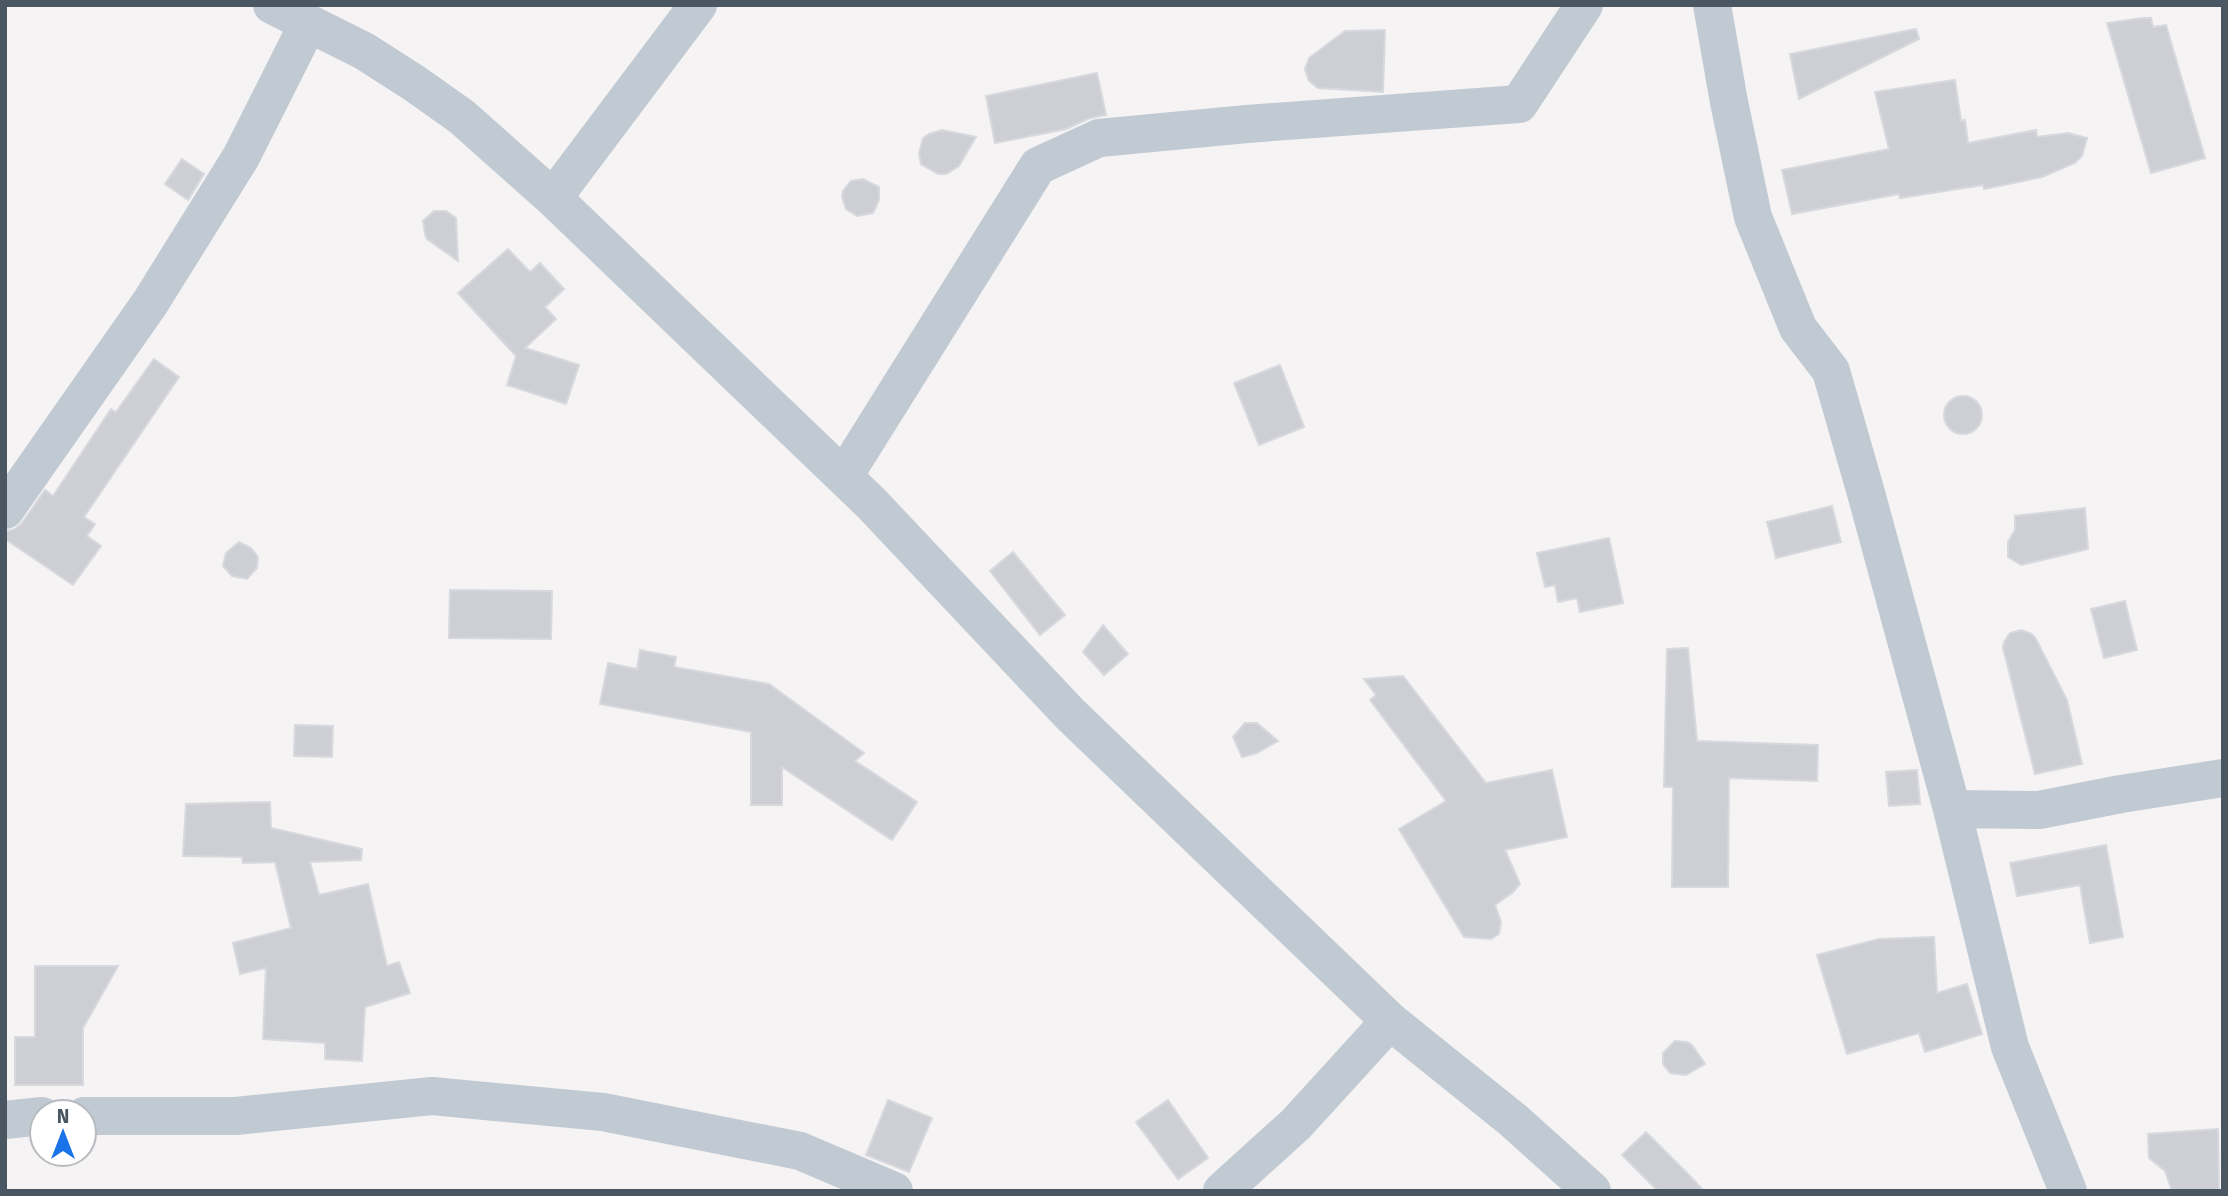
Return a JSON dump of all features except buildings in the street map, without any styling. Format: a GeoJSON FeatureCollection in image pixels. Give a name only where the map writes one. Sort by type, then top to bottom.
{"type":"FeatureCollection","features":[{"type":"Feature","properties":{"kind":"street"},"geometry":{"type":"LineString","coordinates":[[272,5],[364,51],[414,83],[462,117],[553,198],[844,476],[1071,715],[1390,1021],[1513,1120],[1592,1191]]}},
{"type":"Feature","properties":{"kind":"street"},"geometry":{"type":"LineString","coordinates":[[553,198],[698,5]]}},
{"type":"Feature","properties":{"kind":"street"},"geometry":{"type":"LineString","coordinates":[[844,476],[1038,166],[1099,138],[1519,104],[1584,5]]}},
{"type":"Feature","properties":{"kind":"street"},"geometry":{"type":"LineString","coordinates":[[1712,5],[1753,217],[1798,328],[1831,371],[1952,809],[2010,1047],[2068,1191]]}},
{"type":"Feature","properties":{"kind":"street"},"geometry":{"type":"LineString","coordinates":[[5,510],[150,303],[241,157],[308,24]]}},
{"type":"Feature","properties":{"kind":"street"},"geometry":{"type":"LineString","coordinates":[[1952,809],[2039,810],[2223,778]]}},
{"type":"Feature","properties":{"kind":"street"},"geometry":{"type":"LineString","coordinates":[[1222,1191],[1296,1124],[1390,1021]]}},
{"type":"Feature","properties":{"kind":"street"},"geometry":{"type":"LineString","coordinates":[[98,1116],[236,1116],[432,1096],[603,1112],[800,1151],[894,1191]]}},
{"type":"Feature","properties":{"kind":"street"},"geometry":{"type":"LineString","coordinates":[[5,1120],[28,1118]]}}]}
